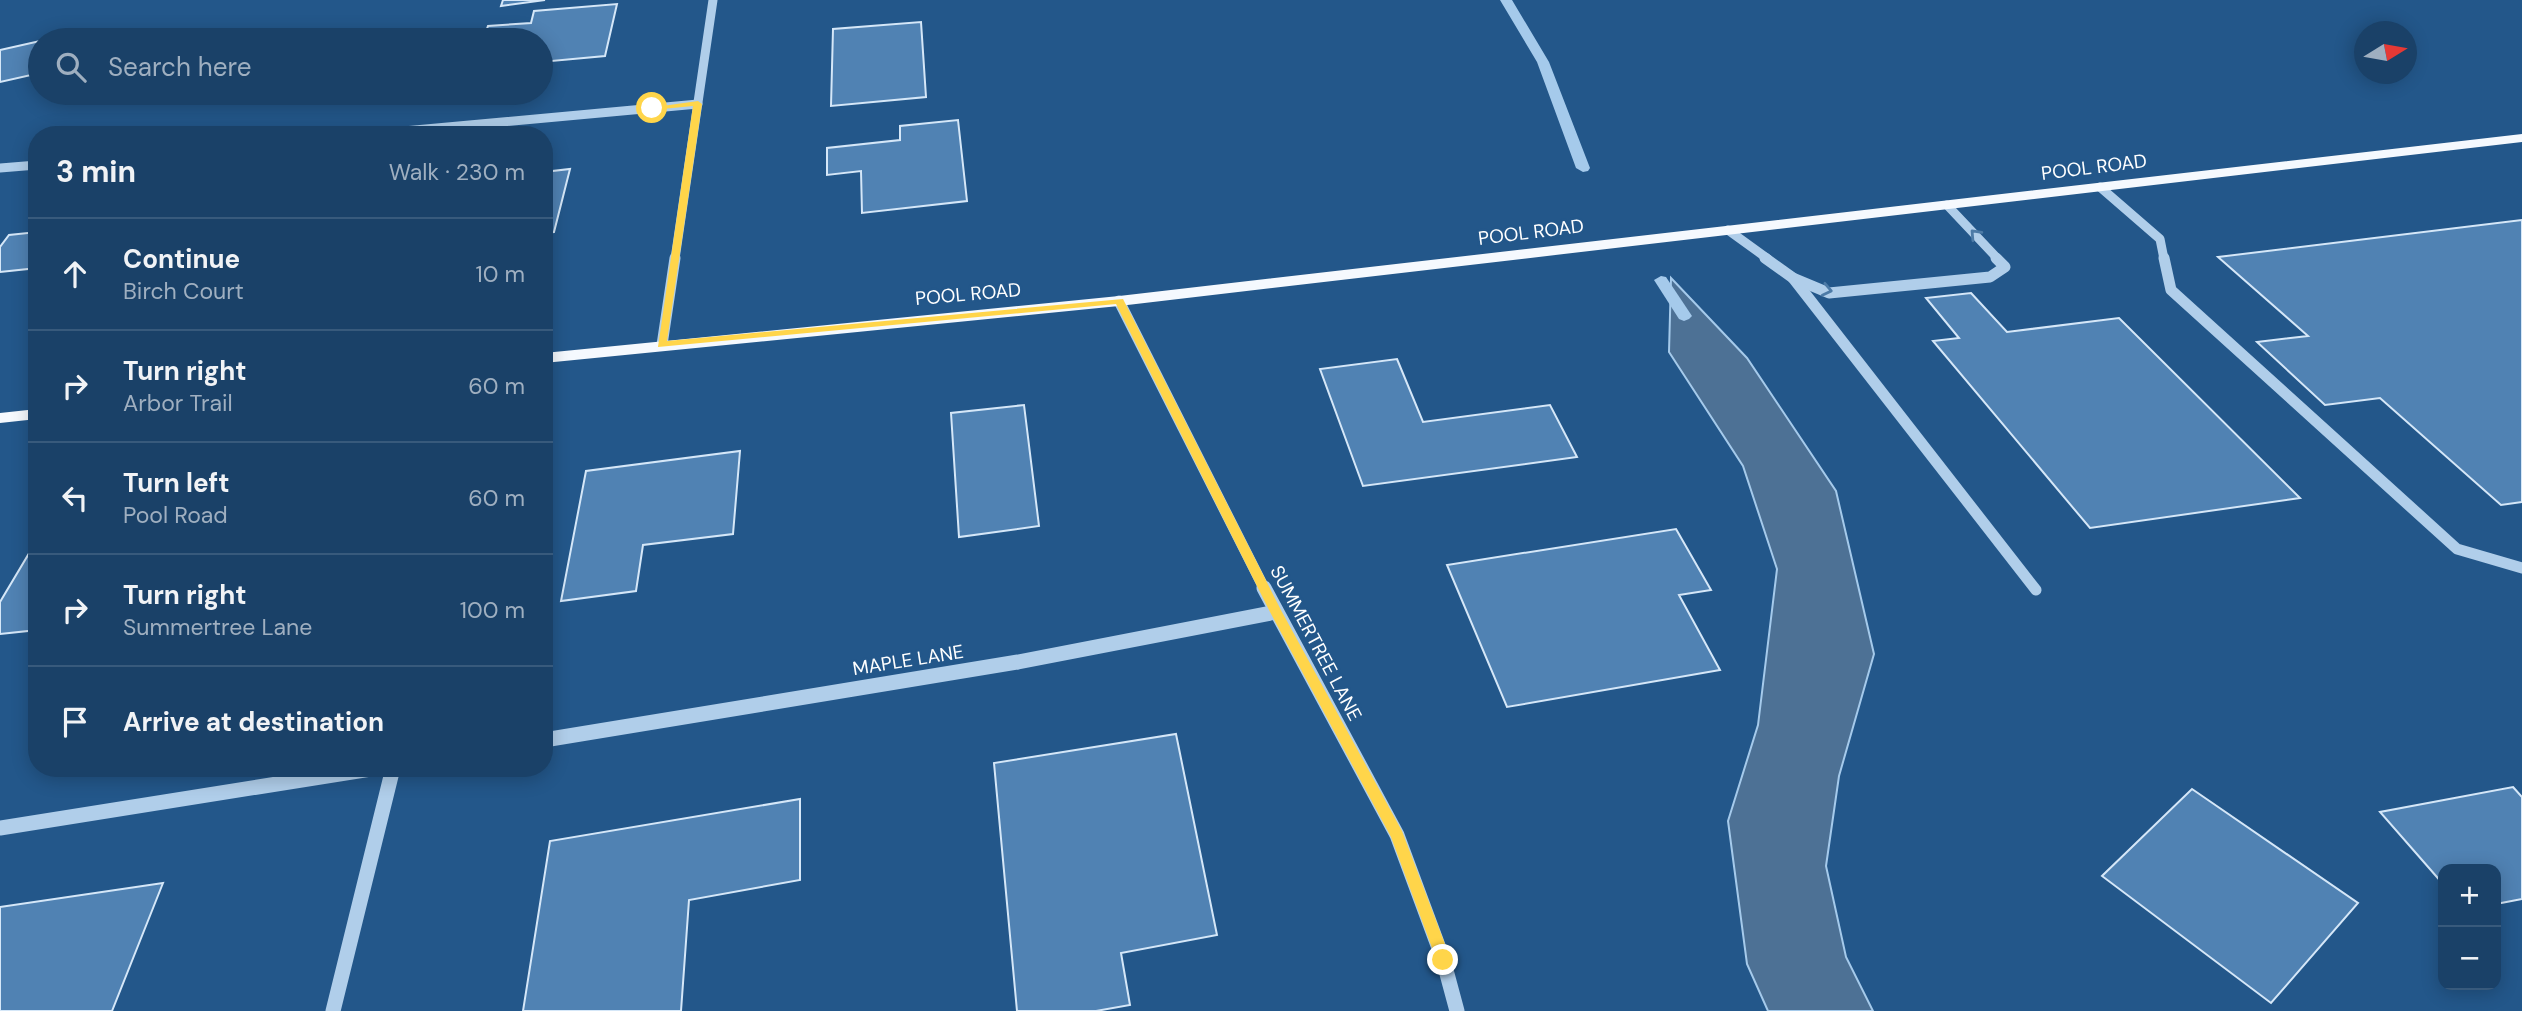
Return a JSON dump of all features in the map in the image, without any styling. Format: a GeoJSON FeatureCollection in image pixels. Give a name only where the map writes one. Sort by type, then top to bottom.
{"type":"FeatureCollection","features":[{"type":"Feature","properties":{"kind":"main road","name":"POOL ROAD"},"geometry":{"type":"LineString","coordinates":[[553,357],[1119,301],[2519,141]]}},
{"type":"Feature","properties":{"kind":"main road"},"geometry":{"type":"LineString","coordinates":[[0,418],[28,415]]}},
{"type":"Feature","properties":{"kind":"street"},"geometry":{"type":"LineString","coordinates":[[662,345],[713,0]]}},
{"type":"Feature","properties":{"kind":"street"},"geometry":{"type":"LineString","coordinates":[[458,126],[698,104]]}},
{"type":"Feature","properties":{"kind":"street"},"geometry":{"type":"LineString","coordinates":[[0,168],[28,166]]}},
{"type":"Feature","properties":{"kind":"street"},"geometry":{"type":"LineString","coordinates":[[2100,187],[2160,239],[2171,290],[2446,540],[2457,549],[2522,568]]}},
{"type":"Feature","properties":{"kind":"street"},"geometry":{"type":"LineString","coordinates":[[1728,230],[1793,278],[1829,293],[1990,277],[2005,267],[1947,205]]}},
{"type":"Feature","properties":{"kind":"street"},"geometry":{"type":"LineString","coordinates":[[1793,278],[2036,590]]}},
{"type":"Feature","properties":{"kind":"street","name":"SUMMERTREE LANE"},"geometry":{"type":"LineString","coordinates":[[1119,301],[1276,612],[1398,835],[1443,960],[1457,1011]]}},
{"type":"Feature","properties":{"kind":"street","name":"MAPLE LANE"},"geometry":{"type":"LineString","coordinates":[[553,739],[1018,662],[1276,612]]}},
{"type":"Feature","properties":{"kind":"street"},"geometry":{"type":"LineString","coordinates":[[0,828],[320,777]]}},
{"type":"Feature","properties":{"kind":"street"},"geometry":{"type":"LineString","coordinates":[[333,1011],[391,777]]}},
{"type":"Feature","properties":{"kind":"water"},"geometry":{"type":"Polygon","coordinates":[[[1671,278],[1747,358],[1836,491],[1874,654],[1839,776],[1826,866],[1846,957],[1873,1011],[1768,1011],[1747,964],[1728,821],[1758,725],[1777,569],[1743,466],[1669,352],[1671,278]]]}},
{"type":"Feature","properties":{"kind":"building"},"geometry":{"type":"Polygon","coordinates":[[[503,0],[545,0],[501,6],[503,0]]]}},
{"type":"Feature","properties":{"kind":"building"},"geometry":{"type":"Polygon","coordinates":[[[617,4],[605,56],[553,61],[553,28],[487,28],[531,23],[534,11],[617,4]]]}},
{"type":"Feature","properties":{"kind":"building"},"geometry":{"type":"Polygon","coordinates":[[[921,22],[926,97],[831,106],[833,29],[921,22]]]}},
{"type":"Feature","properties":{"kind":"building"},"geometry":{"type":"Polygon","coordinates":[[[28,44],[28,76],[0,82],[0,50],[28,44]]]}},
{"type":"Feature","properties":{"kind":"building"},"geometry":{"type":"Polygon","coordinates":[[[958,120],[967,201],[862,213],[861,171],[827,175],[827,148],[900,140],[900,126],[958,120]]]}},
{"type":"Feature","properties":{"kind":"building"},"geometry":{"type":"Polygon","coordinates":[[[570,169],[553,232],[553,171],[570,169]]]}},
{"type":"Feature","properties":{"kind":"building"},"geometry":{"type":"Polygon","coordinates":[[[2522,220],[2522,502],[2501,505],[2380,398],[2325,405],[2257,342],[2308,336],[2218,257],[2522,220]]]}},
{"type":"Feature","properties":{"kind":"building"},"geometry":{"type":"Polygon","coordinates":[[[28,233],[28,269],[0,272],[0,247],[9,235],[28,233]]]}},
{"type":"Feature","properties":{"kind":"building"},"geometry":{"type":"Polygon","coordinates":[[[1971,293],[2007,332],[2119,318],[2300,498],[2090,528],[1933,341],[1959,338],[1926,298],[1971,293]]]}},
{"type":"Feature","properties":{"kind":"building"},"geometry":{"type":"Polygon","coordinates":[[[1397,359],[1423,422],[1550,405],[1577,457],[1363,486],[1320,369],[1397,359]]]}},
{"type":"Feature","properties":{"kind":"building"},"geometry":{"type":"Polygon","coordinates":[[[1024,405],[1039,526],[959,537],[951,413],[1024,405]]]}},
{"type":"Feature","properties":{"kind":"building"},"geometry":{"type":"Polygon","coordinates":[[[740,451],[733,534],[643,545],[636,591],[561,601],[586,471],[740,451]]]}},
{"type":"Feature","properties":{"kind":"building"},"geometry":{"type":"Polygon","coordinates":[[[1676,529],[1711,590],[1679,595],[1720,670],[1507,707],[1447,565],[1676,529]]]}},
{"type":"Feature","properties":{"kind":"building"},"geometry":{"type":"Polygon","coordinates":[[[28,555],[28,631],[0,634],[0,602],[28,555]]]}},
{"type":"Feature","properties":{"kind":"building"},"geometry":{"type":"Polygon","coordinates":[[[1176,734],[1217,935],[1121,953],[1130,1005],[1096,1011],[1017,1011],[994,763],[1176,734]]]}},
{"type":"Feature","properties":{"kind":"building"},"geometry":{"type":"Polygon","coordinates":[[[2513,787],[2522,797],[2522,899],[2501,903],[2501,864],[2438,864],[2438,878],[2380,812],[2513,787]]]}},
{"type":"Feature","properties":{"kind":"building"},"geometry":{"type":"Polygon","coordinates":[[[2192,789],[2358,903],[2271,1003],[2102,876],[2192,789]]]}},
{"type":"Feature","properties":{"kind":"building"},"geometry":{"type":"Polygon","coordinates":[[[800,799],[800,880],[689,900],[681,1011],[523,1011],[550,841],[800,799]]]}},
{"type":"Feature","properties":{"kind":"building"},"geometry":{"type":"Polygon","coordinates":[[[163,883],[112,1011],[0,1011],[0,907],[163,883]]]}},
{"type":"Feature","properties":{"kind":"waterway"},"geometry":{"type":"LineString","coordinates":[[1506,0],[1543,62],[1583,168]]}},
{"type":"Feature","properties":{"kind":"waterway"},"geometry":{"type":"LineString","coordinates":[[1661,280],[1684,316]]}},
{"type":"Feature","properties":{"kind":"route"},"geometry":{"type":"LineString","coordinates":[[652,108],[698,104],[662,345],[1119,301],[1276,612],[1398,835],[1443,960]]}}]}
